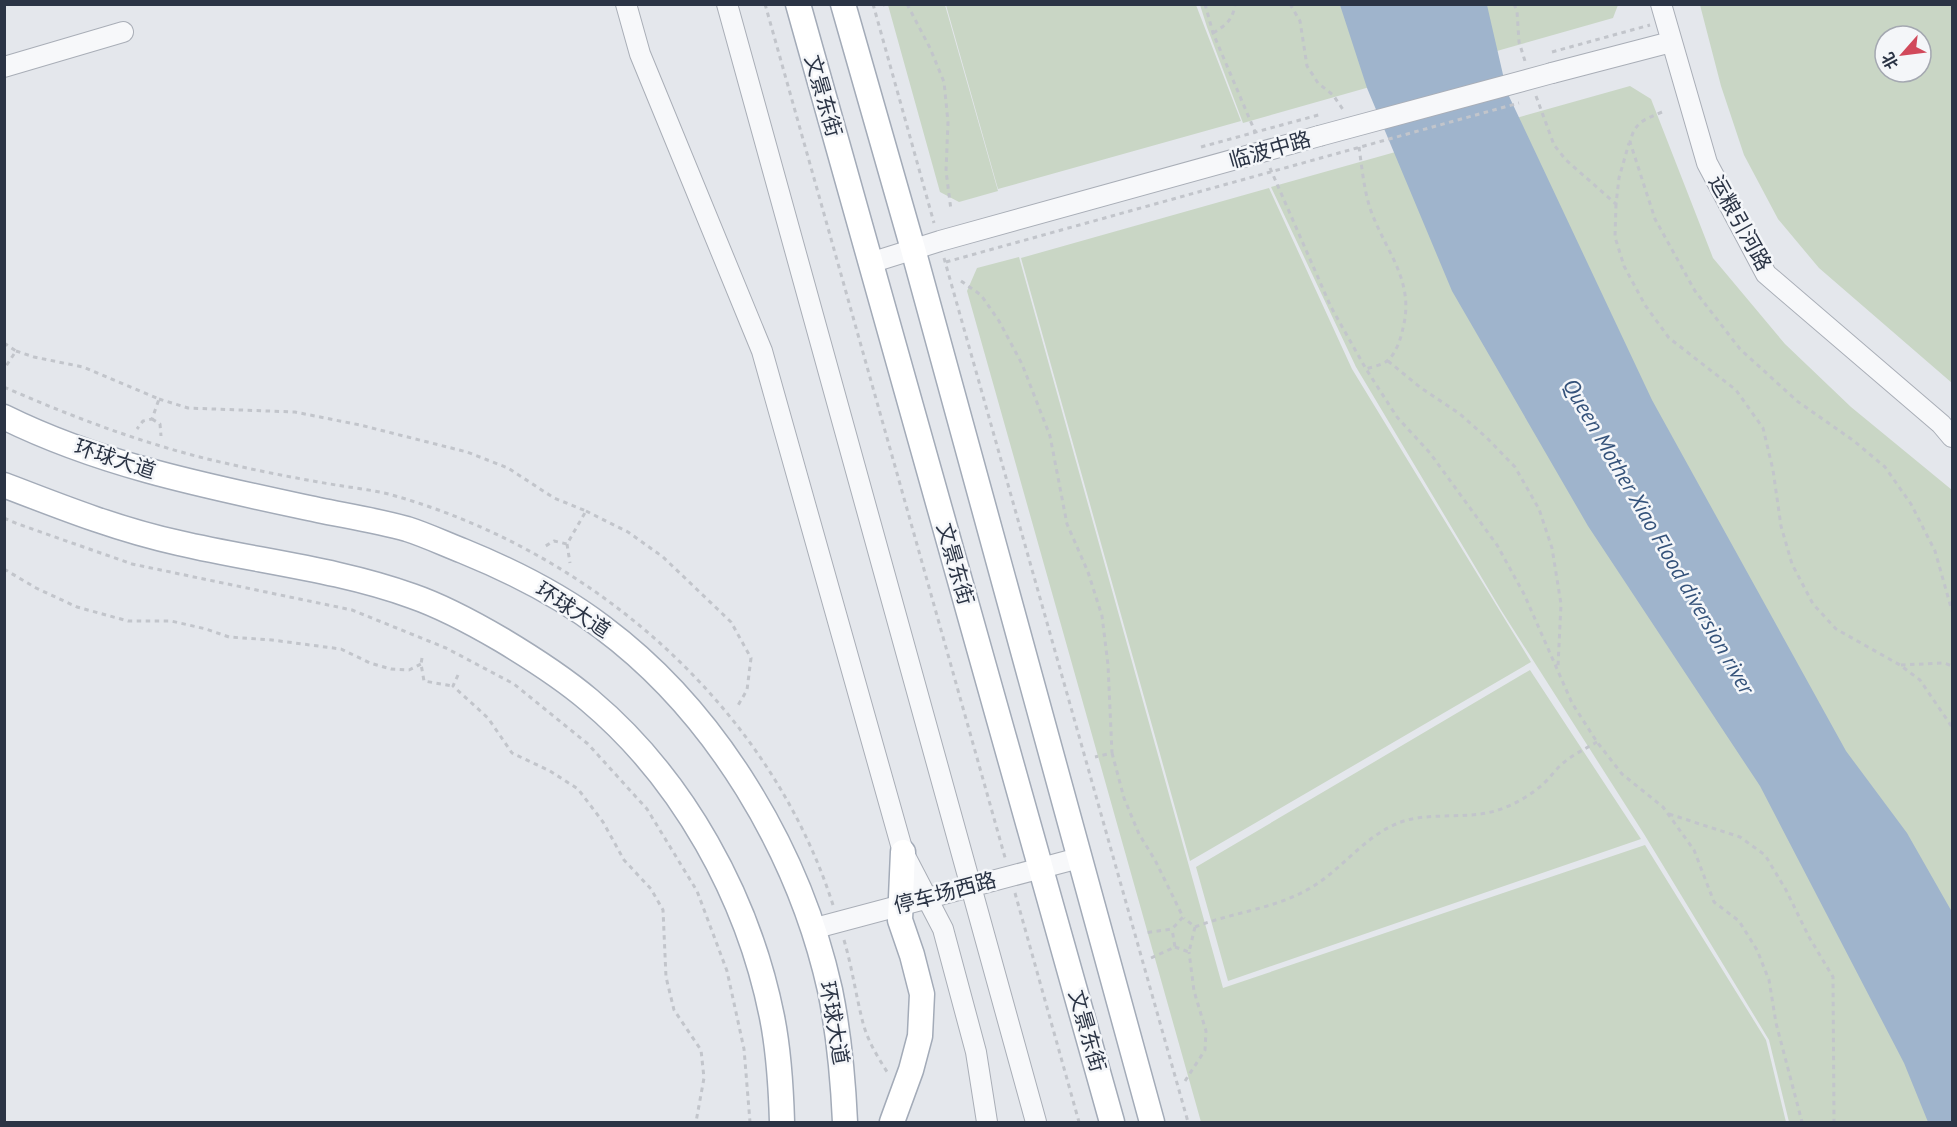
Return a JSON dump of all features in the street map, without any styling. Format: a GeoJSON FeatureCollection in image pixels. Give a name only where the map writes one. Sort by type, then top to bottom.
{"type":"FeatureCollection","features":[{"type":"Feature","properties":{"kind":"main road","name":"文景东街"},"geometry":{"type":"LineString","coordinates":[[798,4],[1112,1122]]}},
{"type":"Feature","properties":{"kind":"main road","name":"文景东街"},"geometry":{"type":"LineString","coordinates":[[843,4],[913,249],[1152,1122]]}},
{"type":"Feature","properties":{"kind":"main road","name":"环球大道"},"geometry":{"type":"LineString","coordinates":[[4,417],[102,458],[145,470],[189,482],[409,530],[489,561],[528,580],[566,602],[636,655],[671,689],[723,752],[747,787],[771,829],[812,929],[830,990],[843,1077],[845,1122]]}},
{"type":"Feature","properties":{"kind":"main road"},"geometry":{"type":"LineString","coordinates":[[4,485],[80,514],[177,543],[366,581],[413,596],[453,612],[529,656],[589,700],[623,731],[665,780],[706,842],[739,909],[752,944],[772,1018],[778,1056],[782,1122]]}},
{"type":"Feature","properties":{"kind":"main road"},"geometry":{"type":"LineString","coordinates":[[892,1122],[920,1036],[921,994],[912,955],[900,920],[903,852]]}},
{"type":"Feature","properties":{"kind":"street"},"geometry":{"type":"LineString","coordinates":[[626,4],[640,54],[762,351],[903,852],[943,929],[976,1052],[987,1122]]}},
{"type":"Feature","properties":{"kind":"street"},"geometry":{"type":"LineString","coordinates":[[727,4],[1036,1122]]}},
{"type":"Feature","properties":{"kind":"street","name":"运粮引河路"},"geometry":{"type":"LineString","coordinates":[[1661,4],[1707,163],[1766,274],[1941,424],[1953,437]]}},
{"type":"Feature","properties":{"kind":"street"},"geometry":{"type":"LineString","coordinates":[[4,67],[123,32]]}},
{"type":"Feature","properties":{"kind":"street","name":"临波中路"},"geometry":{"type":"LineString","coordinates":[[870,264],[939,241],[1671,42]]}},
{"type":"Feature","properties":{"kind":"street","name":"停车场西路"},"geometry":{"type":"LineString","coordinates":[[812,929],[1079,858]]}},
{"type":"Feature","properties":{"kind":"path"},"geometry":{"type":"LineString","coordinates":[[765,4],[1079,1122]]}},
{"type":"Feature","properties":{"kind":"path"},"geometry":{"type":"LineString","coordinates":[[873,4],[1188,1122]]}},
{"type":"Feature","properties":{"kind":"path"},"geometry":{"type":"LineString","coordinates":[[908,4],[944,81],[948,122],[946,171],[951,210]]}},
{"type":"Feature","properties":{"kind":"path"},"geometry":{"type":"LineString","coordinates":[[1204,4],[1271,172],[1332,306],[1366,369],[1397,417],[1430,453],[1497,545],[1524,594],[1572,703],[1597,742],[1622,774],[1663,807],[1694,850],[1714,902],[1739,921],[1757,950],[1769,980],[1776,1023],[1802,1122]]}},
{"type":"Feature","properties":{"kind":"path"},"geometry":{"type":"LineString","coordinates":[[1214,33],[1228,24],[1234,13],[1235,4]]}},
{"type":"Feature","properties":{"kind":"path"},"geometry":{"type":"LineString","coordinates":[[1290,4],[1300,21],[1307,66],[1318,83],[1333,94],[1348,117]]}},
{"type":"Feature","properties":{"kind":"path"},"geometry":{"type":"LineString","coordinates":[[1514,4],[1517,11],[1519,42],[1526,63]]}},
{"type":"Feature","properties":{"kind":"path"},"geometry":{"type":"LineString","coordinates":[[1536,96],[1554,145],[1566,160],[1616,204]]}},
{"type":"Feature","properties":{"kind":"path"},"geometry":{"type":"LineString","coordinates":[[1532,99],[1544,96]]}},
{"type":"Feature","properties":{"kind":"path","name":"临波中路"},"geometry":{"type":"LineString","coordinates":[[946,262],[1521,103]]}},
{"type":"Feature","properties":{"kind":"path"},"geometry":{"type":"LineString","coordinates":[[1662,112],[1643,120],[1633,129],[1619,178],[1616,237],[1624,266],[1645,305],[1669,338],[1736,390],[1763,428],[1773,470],[1781,526],[1791,564],[1813,604],[1836,628],[1900,665],[1920,680],[1953,727]]}},
{"type":"Feature","properties":{"kind":"path"},"geometry":{"type":"LineString","coordinates":[[1630,142],[1655,219],[1695,291],[1740,349],[1756,364],[1797,401],[1854,441],[1885,467],[1911,504],[1935,551],[1953,611]]}},
{"type":"Feature","properties":{"kind":"path"},"geometry":{"type":"LineString","coordinates":[[1359,143],[1362,175],[1371,211],[1397,265],[1406,292],[1406,317],[1400,342],[1388,361],[1366,369]]}},
{"type":"Feature","properties":{"kind":"path"},"geometry":{"type":"LineString","coordinates":[[961,281],[981,295],[999,321],[1022,364],[1050,436],[1067,524],[1088,572],[1102,616],[1108,665],[1112,753],[1124,798],[1135,825],[1183,917],[1195,927]]}},
{"type":"Feature","properties":{"kind":"path"},"geometry":{"type":"LineString","coordinates":[[4,343],[15,351],[83,367],[159,399],[188,408],[295,412],[457,449],[508,468],[554,498],[628,532],[663,556],[731,622],[751,658],[747,690],[737,707]]}},
{"type":"Feature","properties":{"kind":"path"},"geometry":{"type":"LineString","coordinates":[[4,369],[15,351]]}},
{"type":"Feature","properties":{"kind":"path"},"geometry":{"type":"LineString","coordinates":[[1388,361],[1421,388],[1460,414],[1487,438],[1515,467],[1539,509],[1552,548],[1561,604],[1557,668]]}},
{"type":"Feature","properties":{"kind":"path"},"geometry":{"type":"LineString","coordinates":[[152,418],[159,399]]}},
{"type":"Feature","properties":{"kind":"path"},"geometry":{"type":"LineString","coordinates":[[137,429],[143,421],[152,418]]}},
{"type":"Feature","properties":{"kind":"path"},"geometry":{"type":"LineString","coordinates":[[152,418],[160,424],[161,436]]}},
{"type":"Feature","properties":{"kind":"path"},"geometry":{"type":"LineString","coordinates":[[570,563],[567,544],[586,511]]}},
{"type":"Feature","properties":{"kind":"path"},"geometry":{"type":"LineString","coordinates":[[4,518],[132,564],[352,610],[446,648],[514,684],[588,744],[646,809],[697,891],[727,971],[744,1050],[750,1122]]}},
{"type":"Feature","properties":{"kind":"path"},"geometry":{"type":"LineString","coordinates":[[544,547],[554,541],[567,544]]}},
{"type":"Feature","properties":{"kind":"path"},"geometry":{"type":"LineString","coordinates":[[4,569],[36,588],[77,607],[128,621],[171,621],[229,637],[341,649],[369,663],[391,669],[409,670],[421,664]]}},
{"type":"Feature","properties":{"kind":"path"},"geometry":{"type":"LineString","coordinates":[[422,658],[424,681],[453,686],[488,718],[512,753],[550,771],[578,789],[603,822],[624,860],[651,889],[663,910],[666,977],[674,1010],[701,1050],[704,1078],[696,1122]]}},
{"type":"Feature","properties":{"kind":"path"},"geometry":{"type":"LineString","coordinates":[[1900,665],[1944,663],[1953,666]]}},
{"type":"Feature","properties":{"kind":"path"},"geometry":{"type":"LineString","coordinates":[[453,686],[459,675]]}},
{"type":"Feature","properties":{"kind":"path"},"geometry":{"type":"LineString","coordinates":[[1195,927],[1217,918],[1294,897],[1314,886],[1376,836],[1396,823],[1493,812],[1512,805],[1542,785],[1562,764],[1597,742]]}},
{"type":"Feature","properties":{"kind":"path"},"geometry":{"type":"LineString","coordinates":[[1095,757],[1112,753]]}},
{"type":"Feature","properties":{"kind":"path"},"geometry":{"type":"LineString","coordinates":[[1668,814],[1740,837],[1765,855],[1833,977],[1834,1122]]}},
{"type":"Feature","properties":{"kind":"path"},"geometry":{"type":"LineString","coordinates":[[1144,933],[1172,929],[1183,917]]}},
{"type":"Feature","properties":{"kind":"path"},"geometry":{"type":"LineString","coordinates":[[1185,1081],[1204,1050],[1206,1031],[1194,991],[1189,952],[1195,927]]}},
{"type":"Feature","properties":{"kind":"path"},"geometry":{"type":"LineString","coordinates":[[1172,929],[1175,947]]}},
{"type":"Feature","properties":{"kind":"path"},"geometry":{"type":"LineString","coordinates":[[1151,958],[1175,947],[1189,952]]}},
{"type":"Feature","properties":{"kind":"green space"},"geometry":{"type":"Polygon","coordinates":[[[888,5],[945,5],[998,191],[959,202],[940,192],[888,5]]]}},
{"type":"Feature","properties":{"kind":"green space"},"geometry":{"type":"Polygon","coordinates":[[[946,5],[1196,5],[1241,121],[998,189],[946,5]]]}},
{"type":"Feature","properties":{"kind":"green space"},"geometry":{"type":"Polygon","coordinates":[[[1200,5],[1618,5],[1613,18],[1243,123],[1200,5]]]}},
{"type":"Feature","properties":{"kind":"green space"},"geometry":{"type":"Polygon","coordinates":[[[1700,5],[1952,5],[1952,383],[1819,268],[1778,219],[1744,155],[1721,86],[1700,5]]]}},
{"type":"Feature","properties":{"kind":"green space"},"geometry":{"type":"Polygon","coordinates":[[[1630,86],[1651,99],[1713,258],[1785,344],[1851,407],[1952,490],[1952,1122],[1789,1122],[1769,1040],[1644,834],[1501,610],[1356,367],[1271,187],[1630,86]]]}},
{"type":"Feature","properties":{"kind":"green space"},"geometry":{"type":"Polygon","coordinates":[[[1269,188],[1352,369],[1531,662],[1190,861],[1021,258],[1269,188]]]}},
{"type":"Feature","properties":{"kind":"green space"},"geometry":{"type":"Polygon","coordinates":[[[1019,257],[1223,988],[1645,845],[1766,1040],[1786,1122],[1201,1122],[967,291],[977,268],[1019,257]]]}},
{"type":"Feature","properties":{"kind":"green space"},"geometry":{"type":"Polygon","coordinates":[[[1530,670],[1641,839],[1228,981],[1196,867],[1530,670]]]}},
{"type":"Feature","properties":{"kind":"water","name":"Queen Mother Xiao Flood diversion river"},"geometry":{"type":"Polygon","coordinates":[[[1340,5],[1487,5],[1507,92],[1652,400],[1846,751],[1907,833],[1952,912],[1952,1122],[1928,1122],[1904,1063],[1760,786],[1588,526],[1452,291],[1367,88],[1340,5]]]}}]}
